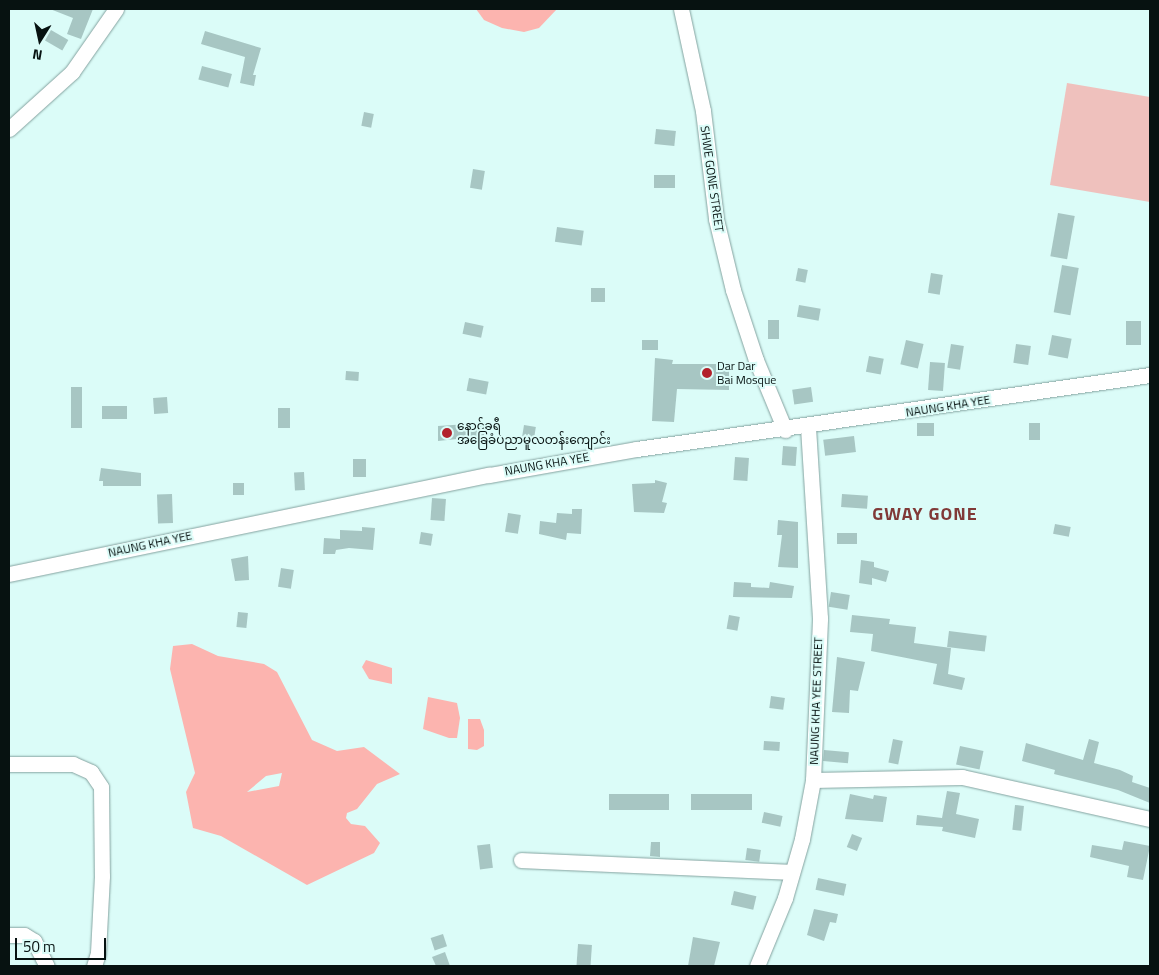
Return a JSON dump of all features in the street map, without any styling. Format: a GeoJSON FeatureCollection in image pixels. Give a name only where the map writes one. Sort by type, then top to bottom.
{"type":"FeatureCollection","features":[{"type":"Feature","properties":{"kind":"street"},"geometry":{"type":"LineString","coordinates":[[9,129],[72,72],[116,9]]}},
{"type":"Feature","properties":{"kind":"street","name":"SHWE GONE STREET"},"geometry":{"type":"LineString","coordinates":[[681,9],[703,111],[716,219],[733,290],[756,360],[784,430]]}},
{"type":"Feature","properties":{"kind":"street","name":"NAUNG KHA YEE"},"geometry":{"type":"LineString","coordinates":[[9,574],[489,475],[637,449],[808,427],[1150,375]]}},
{"type":"Feature","properties":{"kind":"street","name":"NAUNG KHA YEE STREET"},"geometry":{"type":"LineString","coordinates":[[757,966],[792,872],[813,780],[820,618],[808,427]]}},
{"type":"Feature","properties":{"kind":"street"},"geometry":{"type":"LineString","coordinates":[[9,764],[73,764],[91,772],[101,787],[102,876],[98,953],[94,966]]}},
{"type":"Feature","properties":{"kind":"street"},"geometry":{"type":"LineString","coordinates":[[813,780],[962,777],[1150,819]]}},
{"type":"Feature","properties":{"kind":"street"},"geometry":{"type":"LineString","coordinates":[[521,860],[792,872]]}},
{"type":"Feature","properties":{"kind":"street"},"geometry":{"type":"LineString","coordinates":[[9,935],[24,935],[34,941],[47,966]]}},
{"type":"Feature","properties":{"kind":"shaded area"},"geometry":{"type":"Polygon","coordinates":[[[476,9],[557,9],[539,28],[524,32],[502,28],[484,20],[476,9]]]}},
{"type":"Feature","properties":{"kind":"shaded area"},"geometry":{"type":"Polygon","coordinates":[[[1067,83],[1150,97],[1150,202],[1050,185],[1067,83]]]}},
{"type":"Feature","properties":{"kind":"shaded area"},"geometry":{"type":"Polygon","coordinates":[[[192,644],[218,656],[264,664],[277,672],[312,740],[337,751],[364,747],[400,774],[377,784],[357,809],[347,813],[346,818],[351,824],[365,826],[380,843],[374,853],[307,885],[221,836],[193,828],[186,792],[195,773],[170,669],[173,646],[192,644]],[[282,773],[266,776],[247,792],[279,786],[282,773]]]}},
{"type":"Feature","properties":{"kind":"shaded area"},"geometry":{"type":"Polygon","coordinates":[[[366,660],[392,668],[392,684],[369,679],[362,667],[366,660]]]}},
{"type":"Feature","properties":{"kind":"shaded area"},"geometry":{"type":"Polygon","coordinates":[[[428,697],[457,703],[460,718],[457,738],[449,738],[423,729],[428,697]]]}},
{"type":"Feature","properties":{"kind":"shaded area"},"geometry":{"type":"Polygon","coordinates":[[[468,719],[480,719],[484,730],[484,746],[477,750],[468,749],[468,719]]]}},
{"type":"Feature","properties":{"kind":"building"},"geometry":{"type":"Polygon","coordinates":[[[50,9],[93,9],[81,39],[67,34],[73,18],[50,9]]]}},
{"type":"Feature","properties":{"kind":"building"},"geometry":{"type":"Polygon","coordinates":[[[51,30],[68,40],[62,50],[45,40],[51,30]]]}},
{"type":"Feature","properties":{"kind":"building"},"geometry":{"type":"Polygon","coordinates":[[[205,31],[261,48],[253,75],[256,75],[254,86],[240,83],[245,57],[201,44],[205,31]]]}},
{"type":"Feature","properties":{"kind":"building"},"geometry":{"type":"Polygon","coordinates":[[[202,66],[232,74],[228,88],[198,80],[202,66]]]}},
{"type":"Feature","properties":{"kind":"building"},"geometry":{"type":"Polygon","coordinates":[[[364,112],[374,114],[371,128],[361,126],[364,112]]]}},
{"type":"Feature","properties":{"kind":"building"},"geometry":{"type":"Polygon","coordinates":[[[656,129],[676,131],[674,146],[654,144],[656,129]]]}},
{"type":"Feature","properties":{"kind":"building"},"geometry":{"type":"Polygon","coordinates":[[[473,169],[485,171],[482,190],[470,188],[473,169]]]}},
{"type":"Feature","properties":{"kind":"building"},"geometry":{"type":"Polygon","coordinates":[[[654,175],[675,175],[675,188],[654,188],[654,175]]]}},
{"type":"Feature","properties":{"kind":"building"},"geometry":{"type":"Polygon","coordinates":[[[1058,213],[1075,216],[1067,259],[1050,256],[1058,213]]]}},
{"type":"Feature","properties":{"kind":"building"},"geometry":{"type":"Polygon","coordinates":[[[557,227],[584,231],[582,246],[555,242],[557,227]]]}},
{"type":"Feature","properties":{"kind":"building"},"geometry":{"type":"Polygon","coordinates":[[[1062,265],[1079,268],[1070,315],[1054,312],[1062,265]]]}},
{"type":"Feature","properties":{"kind":"building"},"geometry":{"type":"Polygon","coordinates":[[[798,268],[808,270],[805,283],[796,281],[798,268]]]}},
{"type":"Feature","properties":{"kind":"building"},"geometry":{"type":"Polygon","coordinates":[[[931,273],[943,275],[940,295],[928,293],[931,273]]]}},
{"type":"Feature","properties":{"kind":"building"},"geometry":{"type":"Polygon","coordinates":[[[591,288],[605,288],[605,302],[591,302],[591,288]]]}},
{"type":"Feature","properties":{"kind":"building"},"geometry":{"type":"Polygon","coordinates":[[[799,305],[821,309],[819,321],[797,317],[799,305]]]}},
{"type":"Feature","properties":{"kind":"building"},"geometry":{"type":"Polygon","coordinates":[[[768,320],[779,320],[779,339],[768,339],[768,320]]]}},
{"type":"Feature","properties":{"kind":"building"},"geometry":{"type":"Polygon","coordinates":[[[1126,321],[1141,321],[1141,345],[1126,345],[1126,321]]]}},
{"type":"Feature","properties":{"kind":"building"},"geometry":{"type":"Polygon","coordinates":[[[465,322],[484,326],[481,338],[463,334],[465,322]]]}},
{"type":"Feature","properties":{"kind":"building"},"geometry":{"type":"Polygon","coordinates":[[[1052,335],[1072,339],[1068,358],[1048,355],[1052,335]]]}},
{"type":"Feature","properties":{"kind":"building"},"geometry":{"type":"Polygon","coordinates":[[[642,340],[658,340],[658,350],[642,350],[642,340]]]}},
{"type":"Feature","properties":{"kind":"building"},"geometry":{"type":"Polygon","coordinates":[[[906,340],[924,344],[918,368],[900,364],[906,340]]]}},
{"type":"Feature","properties":{"kind":"building"},"geometry":{"type":"Polygon","coordinates":[[[951,344],[964,346],[960,370],[947,368],[951,344]]]}},
{"type":"Feature","properties":{"kind":"building"},"geometry":{"type":"Polygon","coordinates":[[[1016,344],[1031,346],[1028,365],[1013,363],[1016,344]]]}},
{"type":"Feature","properties":{"kind":"building"},"geometry":{"type":"Polygon","coordinates":[[[869,356],[884,359],[881,375],[866,372],[869,356]]]}},
{"type":"Feature","properties":{"kind":"building"},"geometry":{"type":"Polygon","coordinates":[[[655,358],[673,360],[672,364],[729,364],[729,390],[677,389],[674,422],[652,421],[655,358]]]}},
{"type":"Feature","properties":{"kind":"building"},"geometry":{"type":"Polygon","coordinates":[[[930,362],[945,363],[943,391],[928,390],[930,362]]]}},
{"type":"Feature","properties":{"kind":"building"},"geometry":{"type":"Polygon","coordinates":[[[346,371],[359,372],[358,381],[345,380],[346,371]]]}},
{"type":"Feature","properties":{"kind":"building"},"geometry":{"type":"Polygon","coordinates":[[[469,378],[489,382],[486,395],[467,391],[469,378]]]}},
{"type":"Feature","properties":{"kind":"building"},"geometry":{"type":"Polygon","coordinates":[[[71,387],[82,387],[82,428],[71,428],[71,387]]]}},
{"type":"Feature","properties":{"kind":"building"},"geometry":{"type":"Polygon","coordinates":[[[811,387],[813,402],[794,404],[792,390],[811,387]]]}},
{"type":"Feature","properties":{"kind":"building"},"geometry":{"type":"Polygon","coordinates":[[[167,397],[168,413],[154,414],[153,398],[167,397]]]}},
{"type":"Feature","properties":{"kind":"building"},"geometry":{"type":"Polygon","coordinates":[[[102,406],[127,406],[127,419],[102,419],[102,406]]]}},
{"type":"Feature","properties":{"kind":"building"},"geometry":{"type":"Polygon","coordinates":[[[278,408],[290,408],[290,428],[278,428],[278,408]]]}},
{"type":"Feature","properties":{"kind":"building"},"geometry":{"type":"Polygon","coordinates":[[[917,423],[934,423],[934,436],[917,436],[917,423]]]}},
{"type":"Feature","properties":{"kind":"building"},"geometry":{"type":"Polygon","coordinates":[[[1029,423],[1040,423],[1040,440],[1029,440],[1029,423]]]}},
{"type":"Feature","properties":{"kind":"building"},"geometry":{"type":"Polygon","coordinates":[[[468,424],[487,427],[484,443],[457,439],[438,441],[438,426],[468,424]]]}},
{"type":"Feature","properties":{"kind":"building"},"geometry":{"type":"Polygon","coordinates":[[[524,425],[536,427],[534,441],[522,439],[524,425]]]}},
{"type":"Feature","properties":{"kind":"building"},"geometry":{"type":"Polygon","coordinates":[[[854,436],[856,452],[825,456],[823,440],[854,436]]]}},
{"type":"Feature","properties":{"kind":"building"},"geometry":{"type":"Polygon","coordinates":[[[783,446],[797,447],[796,466],[782,465],[783,446]]]}},
{"type":"Feature","properties":{"kind":"building"},"geometry":{"type":"Polygon","coordinates":[[[735,457],[749,458],[747,481],[733,480],[735,457]]]}},
{"type":"Feature","properties":{"kind":"building"},"geometry":{"type":"Polygon","coordinates":[[[353,459],[366,459],[366,477],[353,477],[353,459]]]}},
{"type":"Feature","properties":{"kind":"building"},"geometry":{"type":"Polygon","coordinates":[[[101,468],[141,473],[141,486],[103,486],[103,481],[99,481],[101,468]]]}},
{"type":"Feature","properties":{"kind":"building"},"geometry":{"type":"Polygon","coordinates":[[[304,472],[305,490],[295,490],[294,473],[304,472]]]}},
{"type":"Feature","properties":{"kind":"building"},"geometry":{"type":"Polygon","coordinates":[[[655,480],[667,483],[662,502],[667,503],[664,513],[634,512],[632,484],[655,483],[655,480]]]}},
{"type":"Feature","properties":{"kind":"building"},"geometry":{"type":"Polygon","coordinates":[[[233,483],[244,483],[244,495],[233,495],[233,483]]]}},
{"type":"Feature","properties":{"kind":"building"},"geometry":{"type":"Polygon","coordinates":[[[172,494],[173,523],[158,524],[157,495],[172,494]]]}},
{"type":"Feature","properties":{"kind":"building"},"geometry":{"type":"Polygon","coordinates":[[[842,494],[868,496],[867,509],[841,507],[842,494]]]}},
{"type":"Feature","properties":{"kind":"building"},"geometry":{"type":"Polygon","coordinates":[[[432,498],[446,499],[444,521],[430,520],[432,498]]]}},
{"type":"Feature","properties":{"kind":"building"},"geometry":{"type":"Polygon","coordinates":[[[572,509],[582,509],[581,534],[567,533],[566,540],[539,534],[540,521],[556,523],[557,513],[572,514],[572,509]]]}},
{"type":"Feature","properties":{"kind":"building"},"geometry":{"type":"Polygon","coordinates":[[[508,513],[521,515],[518,534],[505,532],[508,513]]]}},
{"type":"Feature","properties":{"kind":"building"},"geometry":{"type":"Polygon","coordinates":[[[778,520],[798,522],[798,568],[778,567],[782,535],[777,535],[778,520]]]}},
{"type":"Feature","properties":{"kind":"building"},"geometry":{"type":"Polygon","coordinates":[[[1055,524],[1071,527],[1069,537],[1053,534],[1055,524]]]}},
{"type":"Feature","properties":{"kind":"building"},"geometry":{"type":"Polygon","coordinates":[[[362,527],[375,528],[373,550],[349,548],[336,550],[335,554],[323,554],[324,538],[340,539],[340,530],[362,531],[362,527]]]}},
{"type":"Feature","properties":{"kind":"building"},"geometry":{"type":"Polygon","coordinates":[[[421,532],[433,534],[431,546],[419,544],[421,532]]]}},
{"type":"Feature","properties":{"kind":"building"},"geometry":{"type":"Polygon","coordinates":[[[837,533],[857,533],[857,544],[837,544],[837,533]]]}},
{"type":"Feature","properties":{"kind":"building"},"geometry":{"type":"Polygon","coordinates":[[[248,556],[249,580],[235,581],[231,559],[248,556]]]}},
{"type":"Feature","properties":{"kind":"building"},"geometry":{"type":"Polygon","coordinates":[[[861,560],[874,562],[874,567],[889,571],[886,582],[872,578],[872,585],[859,583],[861,560]]]}},
{"type":"Feature","properties":{"kind":"building"},"geometry":{"type":"Polygon","coordinates":[[[281,568],[294,570],[291,589],[278,587],[281,568]]]}},
{"type":"Feature","properties":{"kind":"building"},"geometry":{"type":"Polygon","coordinates":[[[734,582],[751,583],[751,587],[769,588],[770,582],[794,586],[792,598],[733,597],[734,582]]]}},
{"type":"Feature","properties":{"kind":"building"},"geometry":{"type":"Polygon","coordinates":[[[831,592],[850,595],[847,610],[829,607],[831,592]]]}},
{"type":"Feature","properties":{"kind":"building"},"geometry":{"type":"Polygon","coordinates":[[[238,612],[248,613],[246,628],[236,627],[238,612]]]}},
{"type":"Feature","properties":{"kind":"building"},"geometry":{"type":"Polygon","coordinates":[[[729,615],[740,617],[737,631],[727,629],[729,615]]]}},
{"type":"Feature","properties":{"kind":"building"},"geometry":{"type":"Polygon","coordinates":[[[852,615],[890,619],[889,624],[916,627],[914,643],[951,648],[948,674],[965,678],[962,690],[933,684],[937,664],[871,651],[873,634],[850,632],[852,615]]]}},
{"type":"Feature","properties":{"kind":"building"},"geometry":{"type":"Polygon","coordinates":[[[949,631],[987,636],[985,652],[947,647],[949,631]]]}},
{"type":"Feature","properties":{"kind":"building"},"geometry":{"type":"Polygon","coordinates":[[[837,657],[865,662],[858,691],[850,690],[849,713],[832,712],[837,657]]]}},
{"type":"Feature","properties":{"kind":"building"},"geometry":{"type":"Polygon","coordinates":[[[771,696],[785,698],[783,710],[769,708],[771,696]]]}},
{"type":"Feature","properties":{"kind":"building"},"geometry":{"type":"Polygon","coordinates":[[[893,739],[903,741],[898,764],[888,763],[893,739]]]}},
{"type":"Feature","properties":{"kind":"building"},"geometry":{"type":"Polygon","coordinates":[[[1089,739],[1099,742],[1094,763],[1120,770],[1133,776],[1132,782],[1150,788],[1150,803],[1118,790],[1054,774],[1055,770],[1022,761],[1026,743],[1083,760],[1089,739]]]}},
{"type":"Feature","properties":{"kind":"building"},"geometry":{"type":"Polygon","coordinates":[[[764,741],[780,742],[779,751],[763,750],[764,741]]]}},
{"type":"Feature","properties":{"kind":"building"},"geometry":{"type":"Polygon","coordinates":[[[960,746],[983,751],[980,770],[956,765],[960,746]]]}},
{"type":"Feature","properties":{"kind":"building"},"geometry":{"type":"Polygon","coordinates":[[[824,750],[849,752],[848,763],[823,761],[824,750]]]}},
{"type":"Feature","properties":{"kind":"building"},"geometry":{"type":"Polygon","coordinates":[[[947,791],[960,793],[956,814],[979,819],[975,838],[942,831],[943,827],[916,825],[917,815],[942,818],[947,791]]]}},
{"type":"Feature","properties":{"kind":"building"},"geometry":{"type":"Polygon","coordinates":[[[609,794],[669,794],[669,810],[609,810],[609,794]]]}},
{"type":"Feature","properties":{"kind":"building"},"geometry":{"type":"Polygon","coordinates":[[[691,794],[752,794],[752,810],[691,810],[691,794]]]}},
{"type":"Feature","properties":{"kind":"building"},"geometry":{"type":"Polygon","coordinates":[[[850,794],[873,799],[874,795],[887,797],[883,822],[845,819],[850,794]]]}},
{"type":"Feature","properties":{"kind":"building"},"geometry":{"type":"Polygon","coordinates":[[[1015,805],[1024,806],[1021,831],[1012,830],[1015,805]]]}},
{"type":"Feature","properties":{"kind":"building"},"geometry":{"type":"Polygon","coordinates":[[[764,812],[783,816],[780,827],[762,823],[764,812]]]}},
{"type":"Feature","properties":{"kind":"building"},"geometry":{"type":"Polygon","coordinates":[[[852,834],[862,838],[857,851],[847,847],[852,834]]]}},
{"type":"Feature","properties":{"kind":"building"},"geometry":{"type":"Polygon","coordinates":[[[1124,841],[1150,846],[1143,880],[1127,877],[1129,866],[1090,857],[1092,845],[1122,850],[1124,841]]]}},
{"type":"Feature","properties":{"kind":"building"},"geometry":{"type":"Polygon","coordinates":[[[651,842],[660,842],[660,857],[650,856],[651,842]]]}},
{"type":"Feature","properties":{"kind":"building"},"geometry":{"type":"Polygon","coordinates":[[[490,844],[493,868],[480,869],[477,846],[490,844]]]}},
{"type":"Feature","properties":{"kind":"building"},"geometry":{"type":"Polygon","coordinates":[[[747,848],[761,850],[759,862],[745,860],[747,848]]]}},
{"type":"Feature","properties":{"kind":"building"},"geometry":{"type":"Polygon","coordinates":[[[818,878],[846,884],[844,896],[816,890],[818,878]]]}},
{"type":"Feature","properties":{"kind":"building"},"geometry":{"type":"Polygon","coordinates":[[[734,891],[756,896],[753,910],[731,905],[734,891]]]}},
{"type":"Feature","properties":{"kind":"building"},"geometry":{"type":"Polygon","coordinates":[[[814,909],[838,914],[836,923],[830,922],[824,941],[807,935],[814,909]]]}},
{"type":"Feature","properties":{"kind":"building"},"geometry":{"type":"Polygon","coordinates":[[[443,934],[447,946],[435,950],[431,938],[443,934]]]}},
{"type":"Feature","properties":{"kind":"building"},"geometry":{"type":"Polygon","coordinates":[[[693,937],[720,942],[714,966],[688,966],[693,937]]]}},
{"type":"Feature","properties":{"kind":"building"},"geometry":{"type":"Polygon","coordinates":[[[578,944],[592,945],[590,966],[576,966],[578,944]]]}},
{"type":"Feature","properties":{"kind":"building"},"geometry":{"type":"Polygon","coordinates":[[[445,952],[450,966],[436,966],[432,957],[445,952]]]}},
{"type":"Feature","properties":{"kind":"place","name":"Dar Dar Bai Mosque"},"geometry":{"type":"Point","coordinates":[707,373]}},
{"type":"Feature","properties":{"kind":"place","name":"နောင်ခရီ အခြေခံပညာမူလတန်းကျောင်း"},"geometry":{"type":"Point","coordinates":[447,433]}},
{"type":"Feature","properties":{"kind":"district","name":"GWAY GONE"},"geometry":{"type":"Point","coordinates":[925,514]}}]}
